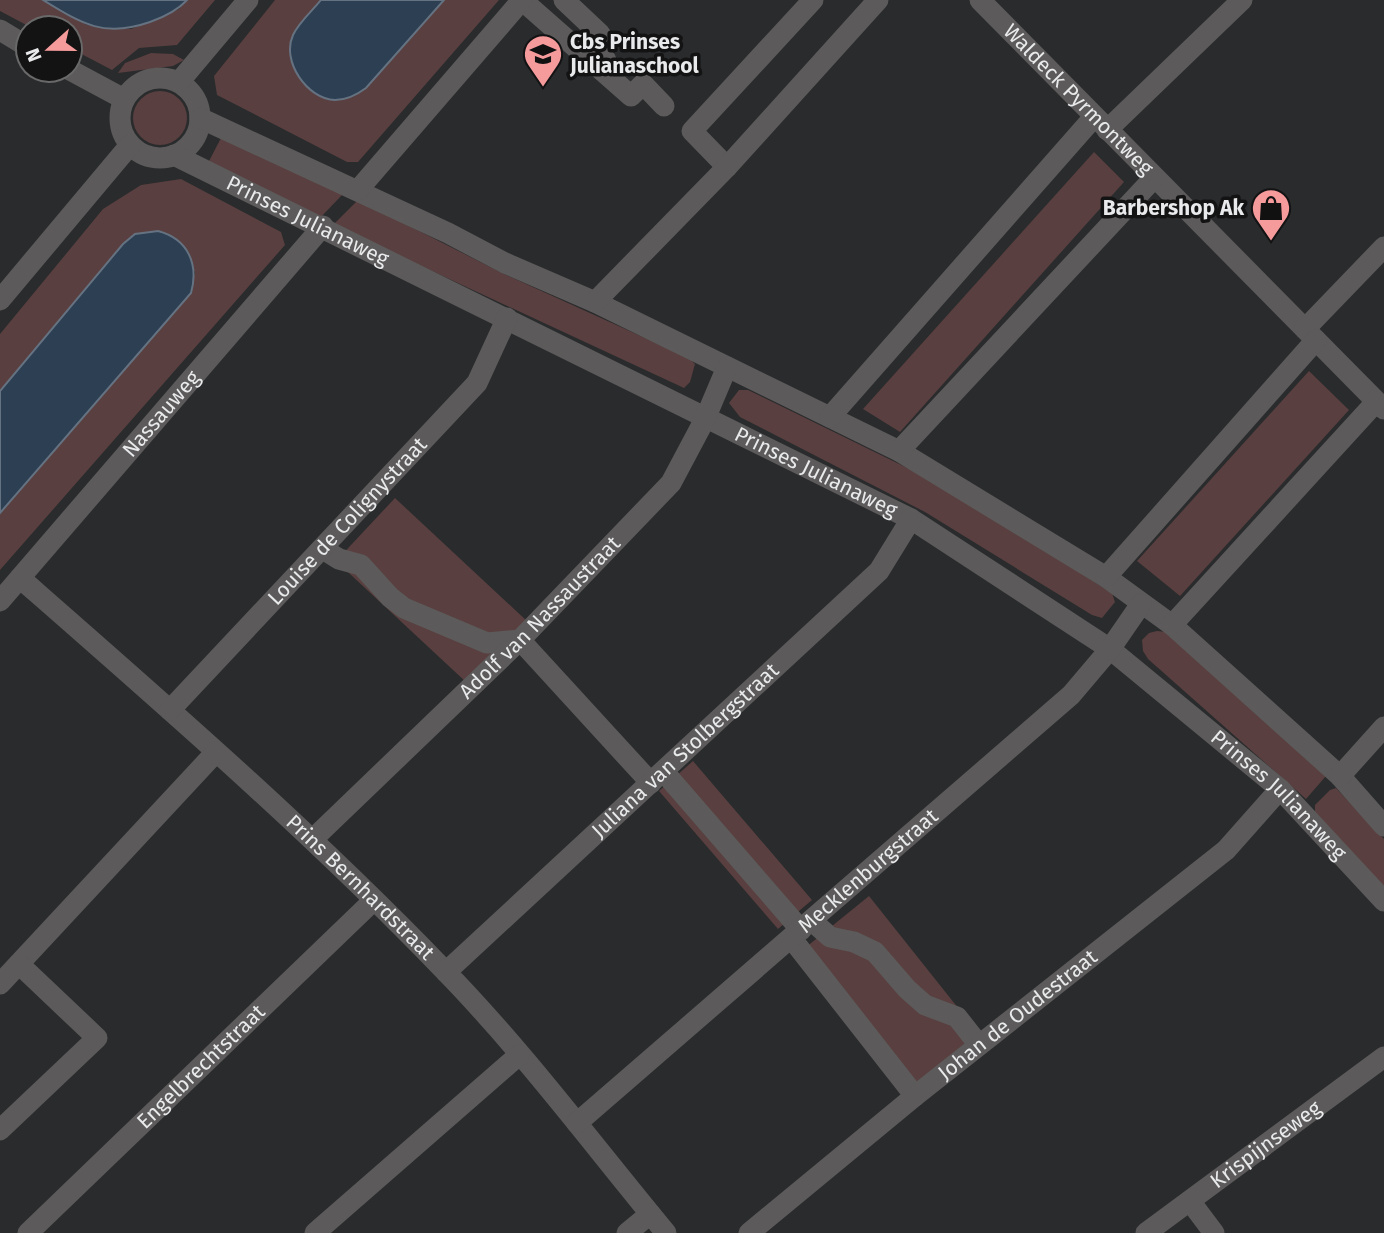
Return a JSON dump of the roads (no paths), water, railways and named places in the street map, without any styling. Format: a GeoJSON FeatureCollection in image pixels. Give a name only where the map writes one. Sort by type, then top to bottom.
{"type":"FeatureCollection","features":[{"type":"Feature","properties":{"kind":"street"},"geometry":{"type":"LineString","coordinates":[[179,82],[247,0]]}},
{"type":"Feature","properties":{"kind":"street"},"geometry":{"type":"LineString","coordinates":[[358,190],[522,0],[585,50],[643,84],[664,106]]}},
{"type":"Feature","properties":{"kind":"street"},"geometry":{"type":"LineString","coordinates":[[564,0],[600,34],[585,50]]}},
{"type":"Feature","properties":{"kind":"street"},"geometry":{"type":"LineString","coordinates":[[727,167],[692,131],[813,0]]}},
{"type":"Feature","properties":{"kind":"street"},"geometry":{"type":"LineString","coordinates":[[595,302],[727,167],[878,0]]}},
{"type":"Feature","properties":{"kind":"street","name":"Waldeck Pyrmontweg"},"geometry":{"type":"LineString","coordinates":[[980,0],[1153,179],[1311,334],[1380,406]]}},
{"type":"Feature","properties":{"kind":"street"},"geometry":{"type":"LineString","coordinates":[[830,417],[1101,124],[1242,0]]}},
{"type":"Feature","properties":{"kind":"street"},"geometry":{"type":"LineString","coordinates":[[84,78],[124,99]]}},
{"type":"Feature","properties":{"kind":"street"},"geometry":{"type":"LineString","coordinates":[[164,78],[179,82],[197,101],[200,118],[193,141],[174,155],[154,158],[130,145],[120,118],[124,99],[134,87],[148,79],[164,78]]}},
{"type":"Feature","properties":{"kind":"street"},"geometry":{"type":"LineString","coordinates":[[200,118],[314,173],[358,190],[505,263],[595,302],[899,451],[1106,577],[1172,625],[1340,776],[1384,826]]}},
{"type":"Feature","properties":{"kind":"street"},"geometry":{"type":"LineString","coordinates":[[0,299],[130,145]]}},
{"type":"Feature","properties":{"kind":"street","name":"Prinses Julianaweg"},"geometry":{"type":"LineString","coordinates":[[174,155],[323,226],[705,419],[911,519],[1110,649],[1280,789],[1384,901]]}},
{"type":"Feature","properties":{"kind":"street"},"geometry":{"type":"LineString","coordinates":[[899,451],[1153,179]]}},
{"type":"Feature","properties":{"kind":"street","name":"Nassauweg"},"geometry":{"type":"LineString","coordinates":[[0,601],[323,226]]}},
{"type":"Feature","properties":{"kind":"street"},"geometry":{"type":"LineString","coordinates":[[1106,577],[1384,247]]}},
{"type":"Feature","properties":{"kind":"street","name":"Louise de Colignystraat"},"geometry":{"type":"LineString","coordinates":[[170,710],[477,383],[507,318]]}},
{"type":"Feature","properties":{"kind":"street","name":"Adolf van Nassaustraat"},"geometry":{"type":"LineString","coordinates":[[313,839],[520,640],[671,483],[705,419],[727,367]]}},
{"type":"Feature","properties":{"kind":"street"},"geometry":{"type":"LineString","coordinates":[[1172,625],[1380,406]]}},
{"type":"Feature","properties":{"kind":"street","name":"Juliana van Stolbergstraat"},"geometry":{"type":"LineString","coordinates":[[446,972],[879,571],[911,519]]}},
{"type":"Feature","properties":{"kind":"street"},"geometry":{"type":"LineString","coordinates":[[323,549],[361,565],[390,597],[404,608],[487,643],[520,640],[658,778],[801,930],[915,1096]]}},
{"type":"Feature","properties":{"kind":"street","name":"Prins Bernhardstraat"},"geometry":{"type":"LineString","coordinates":[[20,578],[313,839],[446,972],[577,1123],[666,1233]]}},
{"type":"Feature","properties":{"kind":"street","name":"Mecklenburgstraat"},"geometry":{"type":"LineString","coordinates":[[577,1123],[1071,695],[1110,649],[1141,604]]}},
{"type":"Feature","properties":{"kind":"street"},"geometry":{"type":"LineString","coordinates":[[1340,776],[1384,727]]}},
{"type":"Feature","properties":{"kind":"street"},"geometry":{"type":"LineString","coordinates":[[0,984],[216,752]]}},
{"type":"Feature","properties":{"kind":"street","name":"Johan de Oudestraat"},"geometry":{"type":"LineString","coordinates":[[749,1233],[915,1096],[1226,850],[1280,789]]}},
{"type":"Feature","properties":{"kind":"street","name":"Engelbrechtstraat"},"geometry":{"type":"LineString","coordinates":[[27,1233],[374,900]]}},
{"type":"Feature","properties":{"kind":"street"},"geometry":{"type":"LineString","coordinates":[[801,930],[854,942],[875,952],[925,1005],[957,1017],[979,1045]]}},
{"type":"Feature","properties":{"kind":"street"},"geometry":{"type":"LineString","coordinates":[[0,1130],[97,1038],[19,964]]}},
{"type":"Feature","properties":{"kind":"street"},"geometry":{"type":"LineString","coordinates":[[315,1233],[519,1055]]}},
{"type":"Feature","properties":{"kind":"street","name":"Krispijnseweg"},"geometry":{"type":"LineString","coordinates":[[1146,1233],[1384,1057]]}},
{"type":"Feature","properties":{"kind":"street"},"geometry":{"type":"LineString","coordinates":[[1190,1201],[1214,1233]]}},
{"type":"Feature","properties":{"kind":"street"},"geometry":{"type":"LineString","coordinates":[[627,1233],[650,1214]]}},
{"type":"Feature","properties":{"kind":"water"},"geometry":{"type":"Polygon","coordinates":[[[43,0],[187,0],[160,18],[119,29],[84,23],[84,14],[67,14],[43,0]]]}},
{"type":"Feature","properties":{"kind":"water"},"geometry":{"type":"Polygon","coordinates":[[[321,0],[444,0],[366,88],[352,96],[335,100],[325,98],[306,86],[294,67],[291,56],[293,35],[321,0]]]}},
{"type":"Feature","properties":{"kind":"water"},"geometry":{"type":"Polygon","coordinates":[[[158,231],[177,240],[189,254],[193,272],[191,293],[0,513],[0,391],[123,244],[135,234],[158,231]]]}},
{"type":"Feature","properties":{"kind":"place","name":"Cbs Prinses Julianaschool"},"geometry":{"type":"Point","coordinates":[543,88]}},
{"type":"Feature","properties":{"kind":"place","name":"Barbershop Ak"},"geometry":{"type":"Point","coordinates":[1271,242]}}]}
